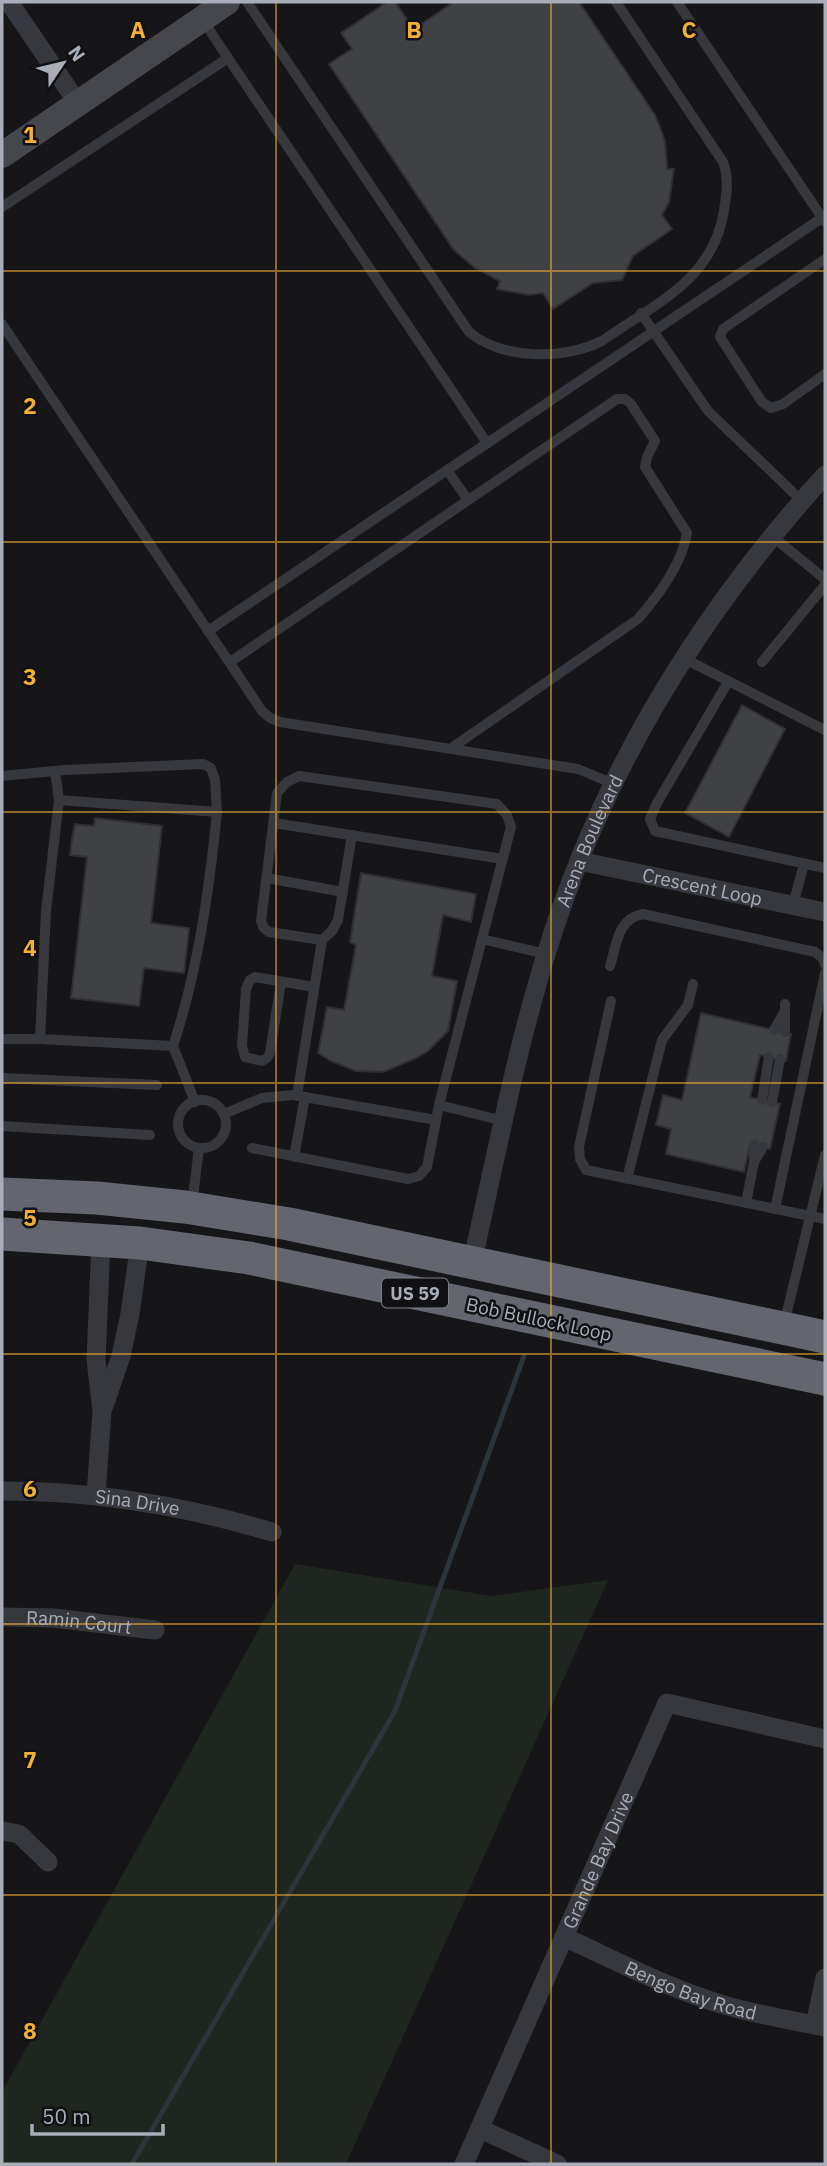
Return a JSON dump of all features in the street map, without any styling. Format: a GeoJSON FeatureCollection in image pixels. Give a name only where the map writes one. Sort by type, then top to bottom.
{"type":"FeatureCollection","features":[{"type":"Feature","properties":{"kind":"highway","name":"US 59"},"geometry":{"type":"LineString","coordinates":[[2,1194],[97,1198],[289,1224],[825,1337]]}},
{"type":"Feature","properties":{"kind":"highway","name":"Bob Bullock Loop"},"geometry":{"type":"LineString","coordinates":[[2,1234],[141,1242],[249,1258],[825,1379]]}},
{"type":"Feature","properties":{"kind":"street"},"geometry":{"type":"LineString","coordinates":[[9,2],[77,102]]}},
{"type":"Feature","properties":{"kind":"street"},"geometry":{"type":"LineString","coordinates":[[2,155],[227,2]]}},
{"type":"Feature","properties":{"kind":"street","name":"Arena Boulevard"},"geometry":{"type":"LineString","coordinates":[[472,1263],[528,1019],[546,954],[579,861],[636,740],[683,658],[772,535],[825,475]]}},
{"type":"Feature","properties":{"kind":"street","name":"Crescent Loop"},"geometry":{"type":"LineString","coordinates":[[579,861],[825,912]]}},
{"type":"Feature","properties":{"kind":"street"},"geometry":{"type":"LineString","coordinates":[[96,1495],[102,1411],[96,1360],[101,1240]]}},
{"type":"Feature","properties":{"kind":"street"},"geometry":{"type":"LineString","coordinates":[[102,1411],[121,1356],[141,1242]]}},
{"type":"Feature","properties":{"kind":"street","name":"Sina Drive"},"geometry":{"type":"LineString","coordinates":[[2,1491],[47,1491],[117,1497],[222,1517],[272,1532]]}},
{"type":"Feature","properties":{"kind":"street","name":"Ramin Court"},"geometry":{"type":"LineString","coordinates":[[2,1616],[54,1618],[155,1630]]}},
{"type":"Feature","properties":{"kind":"street","name":"Grande Bay Drive"},"geometry":{"type":"LineString","coordinates":[[464,2164],[667,1703],[825,1739]]}},
{"type":"Feature","properties":{"kind":"street"},"geometry":{"type":"LineString","coordinates":[[2,1831],[19,1834],[48,1862]]}},
{"type":"Feature","properties":{"kind":"street","name":"Bengo Bay Road"},"geometry":{"type":"LineString","coordinates":[[564,1937],[662,1982],[722,2004],[772,2018],[820,2026]]}},
{"type":"Feature","properties":{"kind":"street"},"geometry":{"type":"LineString","coordinates":[[820,2026],[825,1978]]}},
{"type":"Feature","properties":{"kind":"street"},"geometry":{"type":"LineString","coordinates":[[480,2129],[557,2164]]}},
{"type":"Feature","properties":{"kind":"lane"},"geometry":{"type":"LineString","coordinates":[[247,2],[469,332],[486,344],[534,355],[576,352],[602,341],[685,284],[704,263],[716,241],[723,219],[728,187],[723,162],[616,2]]}},
{"type":"Feature","properties":{"kind":"lane"},"geometry":{"type":"LineString","coordinates":[[208,631],[824,219],[677,2]]}},
{"type":"Feature","properties":{"kind":"lane"},"geometry":{"type":"LineString","coordinates":[[202,19],[487,443]]}},
{"type":"Feature","properties":{"kind":"lane"},"geometry":{"type":"LineString","coordinates":[[2,206],[228,58]]}},
{"type":"Feature","properties":{"kind":"lane"},"geometry":{"type":"LineString","coordinates":[[825,259],[723,329],[720,337],[762,402],[771,408],[783,404],[825,374]]}},
{"type":"Feature","properties":{"kind":"lane"},"geometry":{"type":"LineString","coordinates":[[641,313],[708,411],[802,501]]}},
{"type":"Feature","properties":{"kind":"lane"},"geometry":{"type":"LineString","coordinates":[[2,324],[208,631],[270,718],[280,722],[578,769],[614,784]]}},
{"type":"Feature","properties":{"kind":"lane"},"geometry":{"type":"LineString","coordinates":[[230,662],[617,399],[625,398],[655,441],[645,467],[687,533],[685,550],[653,602],[638,619],[450,749]]}},
{"type":"Feature","properties":{"kind":"lane"},"geometry":{"type":"LineString","coordinates":[[447,470],[468,500]]}},
{"type":"Feature","properties":{"kind":"lane"},"geometry":{"type":"LineString","coordinates":[[772,535],[825,579]]}},
{"type":"Feature","properties":{"kind":"lane"},"geometry":{"type":"LineString","coordinates":[[762,662],[825,585]]}},
{"type":"Feature","properties":{"kind":"lane"},"geometry":{"type":"LineString","coordinates":[[683,658],[825,730]]}},
{"type":"Feature","properties":{"kind":"lane"},"geometry":{"type":"LineString","coordinates":[[727,682],[657,803],[650,819],[655,831],[825,868]]}},
{"type":"Feature","properties":{"kind":"lane"},"geometry":{"type":"LineString","coordinates":[[2,776],[203,764],[211,768],[215,780],[217,812],[208,902],[187,1004],[173,1046],[195,1101]]}},
{"type":"Feature","properties":{"kind":"lane"},"geometry":{"type":"LineString","coordinates":[[40,1039],[46,911],[59,800],[55,771]]}},
{"type":"Feature","properties":{"kind":"lane"},"geometry":{"type":"LineString","coordinates":[[252,1148],[408,1179],[419,1176],[426,1167],[439,1105],[511,827],[507,815],[497,804],[299,776],[287,782],[277,793],[261,921],[269,932],[321,940]]}},
{"type":"Feature","properties":{"kind":"lane"},"geometry":{"type":"LineString","coordinates":[[59,800],[217,812]]}},
{"type":"Feature","properties":{"kind":"lane"},"geometry":{"type":"LineString","coordinates":[[274,823],[503,859]]}},
{"type":"Feature","properties":{"kind":"lane"},"geometry":{"type":"LineString","coordinates":[[294,1157],[321,940],[332,931],[338,920],[352,835]]}},
{"type":"Feature","properties":{"kind":"lane"},"geometry":{"type":"LineString","coordinates":[[793,905],[804,864]]}},
{"type":"Feature","properties":{"kind":"lane"},"geometry":{"type":"LineString","coordinates":[[267,878],[343,892]]}},
{"type":"Feature","properties":{"kind":"lane"},"geometry":{"type":"LineString","coordinates":[[610,966],[623,925],[632,916],[643,914],[815,952],[823,957],[825,965]]}},
{"type":"Feature","properties":{"kind":"lane"},"geometry":{"type":"LineString","coordinates":[[482,939],[546,954]]}},
{"type":"Feature","properties":{"kind":"lane"},"geometry":{"type":"LineString","coordinates":[[775,1209],[825,973]]}},
{"type":"Feature","properties":{"kind":"lane"},"geometry":{"type":"LineString","coordinates":[[281,982],[267,1058],[262,1061],[245,1056],[242,1046],[246,989],[250,981],[255,977],[314,987]]}},
{"type":"Feature","properties":{"kind":"lane"},"geometry":{"type":"LineString","coordinates":[[627,1179],[662,1040],[688,1005],[693,984]]}},
{"type":"Feature","properties":{"kind":"lane"},"geometry":{"type":"LineString","coordinates":[[611,1000],[579,1147],[580,1159],[586,1170],[825,1219]]}},
{"type":"Feature","properties":{"kind":"lane"},"geometry":{"type":"LineString","coordinates":[[779,1031],[784,1009]]}},
{"type":"Feature","properties":{"kind":"lane"},"geometry":{"type":"LineString","coordinates":[[2,1039],[173,1046]]}},
{"type":"Feature","properties":{"kind":"lane"},"geometry":{"type":"LineString","coordinates":[[767,1101],[774,1058]]}},
{"type":"Feature","properties":{"kind":"lane"},"geometry":{"type":"LineString","coordinates":[[2,1078],[157,1085]]}},
{"type":"Feature","properties":{"kind":"lane"},"geometry":{"type":"LineString","coordinates":[[224,1114],[262,1098],[301,1096],[436,1120]]}},
{"type":"Feature","properties":{"kind":"lane"},"geometry":{"type":"LineString","coordinates":[[195,1101],[209,1101],[224,1114],[226,1127],[220,1141],[214,1146],[199,1149],[186,1142],[178,1129],[181,1113],[195,1101]]}},
{"type":"Feature","properties":{"kind":"lane"},"geometry":{"type":"LineString","coordinates":[[439,1105],[504,1121]]}},
{"type":"Feature","properties":{"kind":"lane"},"geometry":{"type":"LineString","coordinates":[[2,1126],[150,1135]]}},
{"type":"Feature","properties":{"kind":"lane"},"geometry":{"type":"LineString","coordinates":[[746,1203],[758,1146]]}},
{"type":"Feature","properties":{"kind":"lane"},"geometry":{"type":"LineString","coordinates":[[191,1209],[199,1149]]}},
{"type":"Feature","properties":{"kind":"lane"},"geometry":{"type":"LineString","coordinates":[[783,1328],[825,1155]]}},
{"type":"Feature","properties":{"kind":"shaded area"},"geometry":{"type":"Polygon","coordinates":[[[295,1564],[492,1596],[608,1580],[346,2164],[2,2164],[2,2092],[295,1564]]]}},
{"type":"Feature","properties":{"kind":"building"},"geometry":{"type":"Polygon","coordinates":[[[387,2],[395,2],[414,29],[454,2],[579,2],[655,115],[665,141],[667,169],[674,169],[669,202],[662,215],[672,229],[633,256],[622,280],[593,283],[553,309],[543,293],[529,295],[497,289],[500,281],[475,268],[454,250],[329,64],[352,49],[341,33],[387,2]]]}},
{"type":"Feature","properties":{"kind":"building"},"geometry":{"type":"Polygon","coordinates":[[[742,705],[785,729],[729,837],[685,813],[742,705]]]}},
{"type":"Feature","properties":{"kind":"building"},"geometry":{"type":"Polygon","coordinates":[[[95,818],[162,826],[151,923],[189,928],[184,973],[144,968],[139,1006],[71,998],[87,857],[70,855],[72,839],[75,824],[94,826],[95,818]]]}},
{"type":"Feature","properties":{"kind":"building"},"geometry":{"type":"Polygon","coordinates":[[[361,873],[476,894],[471,922],[443,915],[432,976],[457,981],[448,1031],[428,1051],[383,1072],[356,1071],[318,1053],[327,1007],[344,1010],[356,945],[350,942],[361,873]]]}},
{"type":"Feature","properties":{"kind":"building"},"geometry":{"type":"Polygon","coordinates":[[[701,1013],[791,1034],[786,1061],[760,1055],[750,1097],[780,1104],[770,1149],[750,1144],[744,1172],[666,1154],[671,1129],[656,1125],[663,1095],[682,1100],[701,1013]]]}},
{"type":"Feature","properties":{"kind":"waterway"},"geometry":{"type":"LineString","coordinates":[[132,2164],[395,1711],[524,1356]]}}]}
